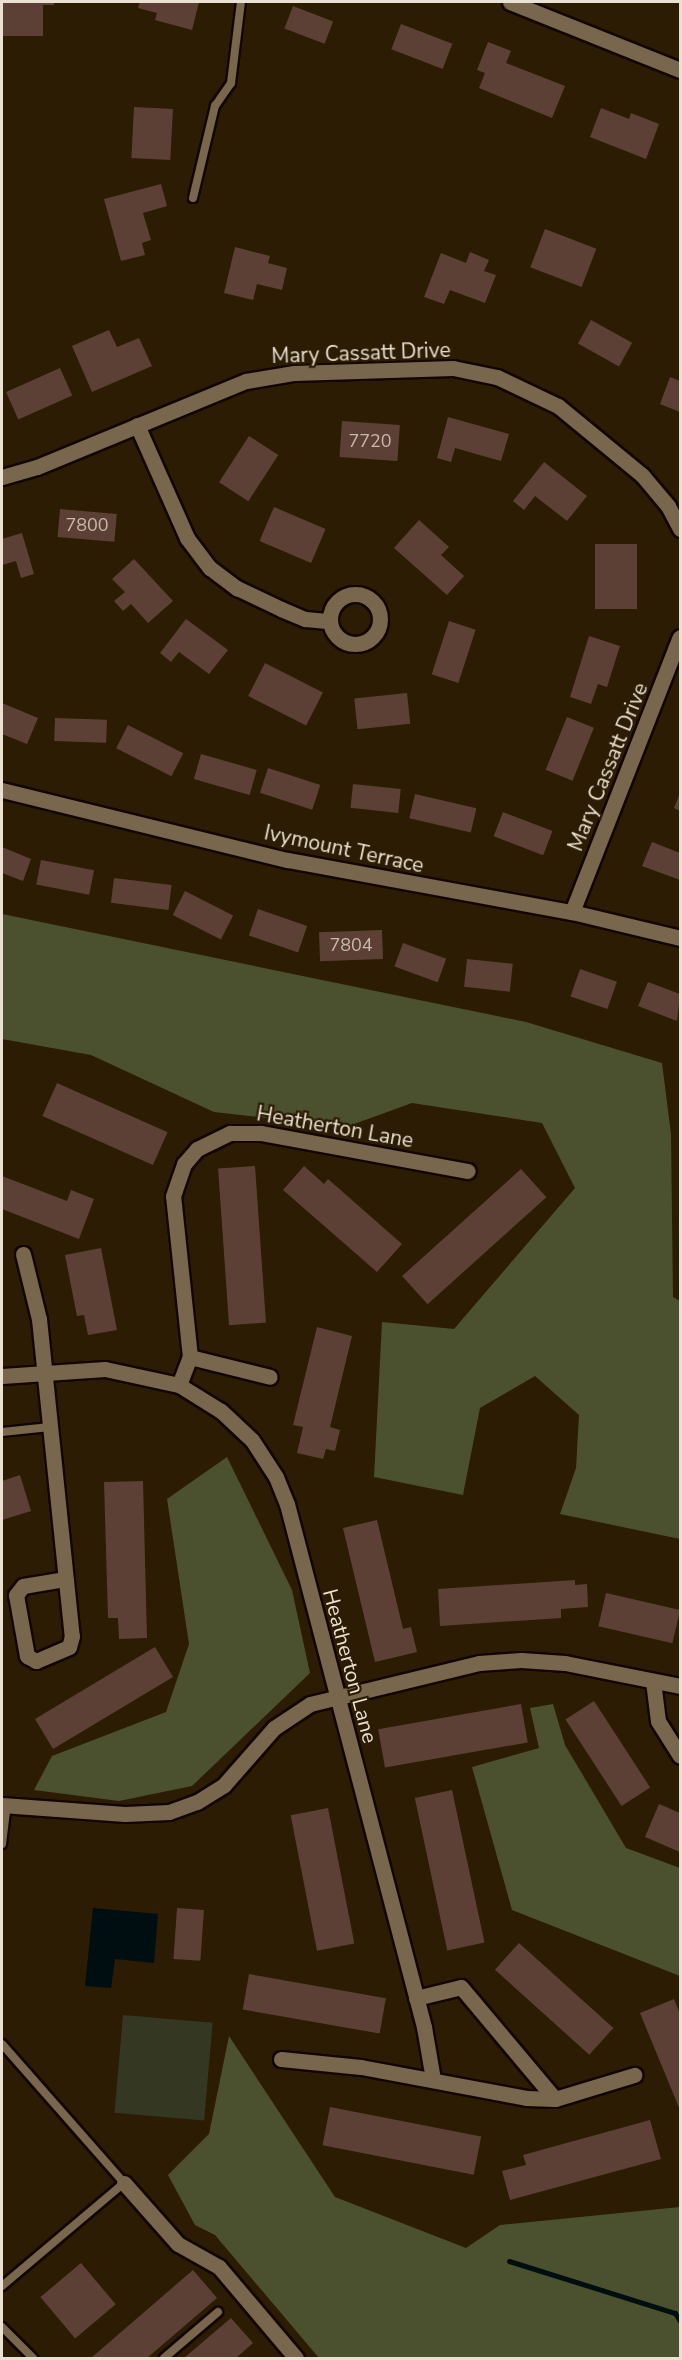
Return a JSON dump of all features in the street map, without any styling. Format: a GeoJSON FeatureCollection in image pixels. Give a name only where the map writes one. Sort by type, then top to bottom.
{"type":"FeatureCollection","features":[{"type":"Feature","properties":{"kind":"street"},"geometry":{"type":"LineString","coordinates":[[510,2],[681,70]]}},
{"type":"Feature","properties":{"kind":"street","name":"Mary Cassatt Drive"},"geometry":{"type":"LineString","coordinates":[[2,477],[37,467],[137,425],[264,377],[419,368],[475,372],[521,386],[558,406],[642,475],[668,506],[681,529]]}},
{"type":"Feature","properties":{"kind":"street"},"geometry":{"type":"LineString","coordinates":[[137,425],[187,538],[210,568],[237,588],[281,609],[305,619],[330,621]]}},
{"type":"Feature","properties":{"kind":"street","name":"Mary Cassatt Drive"},"geometry":{"type":"LineString","coordinates":[[572,912],[681,637]]}},
{"type":"Feature","properties":{"kind":"street","name":"Ivymount Terrace"},"geometry":{"type":"LineString","coordinates":[[2,790],[288,860],[572,912],[681,938]]}},
{"type":"Feature","properties":{"kind":"street","name":"Heatherton Lane"},"geometry":{"type":"LineString","coordinates":[[179,1385],[190,1357],[173,1196],[184,1164],[197,1149],[230,1133],[261,1133],[468,1171]]}},
{"type":"Feature","properties":{"kind":"street"},"geometry":{"type":"LineString","coordinates":[[23,1254],[39,1319],[72,1636],[69,1647],[36,1661],[27,1656],[16,1595],[23,1586],[65,1579]]}},
{"type":"Feature","properties":{"kind":"street"},"geometry":{"type":"LineString","coordinates":[[190,1357],[270,1377]]}},
{"type":"Feature","properties":{"kind":"street","name":"Heatherton Lane"},"geometry":{"type":"LineString","coordinates":[[2,1376],[44,1371],[128,1371],[179,1385],[221,1411],[244,1433],[276,1477],[287,1504],[416,1998],[433,2079]]}},
{"type":"Feature","properties":{"kind":"street"},"geometry":{"type":"LineString","coordinates":[[4,1805],[124,1814],[169,1812],[184,1808],[224,1785],[287,1717],[310,1704],[479,1663],[521,1660],[565,1663],[681,1686]]}},
{"type":"Feature","properties":{"kind":"street"},"geometry":{"type":"LineString","coordinates":[[653,1681],[658,1721],[681,1756]]}},
{"type":"Feature","properties":{"kind":"street"},"geometry":{"type":"LineString","coordinates":[[416,1998],[461,1987],[555,2099]]}},
{"type":"Feature","properties":{"kind":"street"},"geometry":{"type":"LineString","coordinates":[[281,2059],[433,2079],[526,2098],[555,2099],[634,2075]]}},
{"type":"Feature","properties":{"kind":"street"},"geometry":{"type":"LineString","coordinates":[[124,2183],[178,2244],[219,2267],[296,2358]]}},
{"type":"Feature","properties":{"kind":"lane"},"geometry":{"type":"LineString","coordinates":[[193,198],[215,106],[231,83],[241,2]]}},
{"type":"Feature","properties":{"kind":"lane"},"geometry":{"type":"LineString","coordinates":[[2,1432],[50,1427]]}},
{"type":"Feature","properties":{"kind":"lane"},"geometry":{"type":"LineString","coordinates":[[2,1844],[4,1805]]}},
{"type":"Feature","properties":{"kind":"lane"},"geometry":{"type":"LineString","coordinates":[[2,2044],[124,2183],[2,2286]]}},
{"type":"Feature","properties":{"kind":"lane"},"geometry":{"type":"LineString","coordinates":[[164,2358],[218,2312]]}},
{"type":"Feature","properties":{"kind":"lane"},"geometry":{"type":"LineString","coordinates":[[2,2327],[33,2358]]}},
{"type":"Feature","properties":{"kind":"green space"},"geometry":{"type":"Polygon","coordinates":[[[2,914],[526,1022],[662,1063],[671,1134],[673,1297],[680,1301],[680,1539],[560,1514],[576,1468],[579,1415],[535,1376],[480,1408],[463,1495],[374,1477],[382,1322],[454,1329],[575,1188],[542,1123],[412,1103],[346,1127],[214,1112],[91,1055],[2,1039],[2,914]]]}},
{"type":"Feature","properties":{"kind":"green space"},"geometry":{"type":"Polygon","coordinates":[[[227,1457],[292,1590],[310,1673],[192,1786],[119,1801],[34,1790],[52,1756],[166,1712],[189,1644],[167,1499],[227,1457]]]}},
{"type":"Feature","properties":{"kind":"green space"},"geometry":{"type":"Polygon","coordinates":[[[553,1704],[565,1745],[626,1848],[680,1868],[680,1976],[512,1910],[472,1767],[539,1748],[530,1708],[553,1704]]]}},
{"type":"Feature","properties":{"kind":"green space"},"geometry":{"type":"Polygon","coordinates":[[[123,2015],[213,2023],[204,2120],[114,2113],[123,2015]]]}},
{"type":"Feature","properties":{"kind":"green space"},"geometry":{"type":"Polygon","coordinates":[[[229,2036],[335,2197],[466,2248],[500,2225],[680,2207],[680,2358],[319,2358],[215,2235],[195,2225],[168,2175],[209,2134],[229,2036]]]}},
{"type":"Feature","properties":{"kind":"shaded area"},"geometry":{"type":"Polygon","coordinates":[[[93,1908],[158,1914],[154,1963],[115,1959],[111,1988],[85,1986],[93,1908]]]}},
{"type":"Feature","properties":{"kind":"building"},"geometry":{"type":"Polygon","coordinates":[[[2,2],[54,2],[54,5],[43,5],[43,36],[2,36],[2,2]]]}},
{"type":"Feature","properties":{"kind":"building"},"geometry":{"type":"Polygon","coordinates":[[[140,2],[199,2],[192,30],[155,20],[157,13],[138,8],[140,2]]]}},
{"type":"Feature","properties":{"kind":"building"},"geometry":{"type":"Polygon","coordinates":[[[293,6],[333,21],[325,44],[284,28],[293,6]]]}},
{"type":"Feature","properties":{"kind":"building"},"geometry":{"type":"Polygon","coordinates":[[[401,24],[452,44],[443,69],[391,49],[401,24]]]}},
{"type":"Feature","properties":{"kind":"building"},"geometry":{"type":"Polygon","coordinates":[[[488,42],[511,51],[506,63],[565,86],[552,118],[479,88],[485,73],[477,70],[488,42]]]}},
{"type":"Feature","properties":{"kind":"building"},"geometry":{"type":"Polygon","coordinates":[[[134,107],[173,109],[170,160],[131,158],[134,107]]]}},
{"type":"Feature","properties":{"kind":"building"},"geometry":{"type":"Polygon","coordinates":[[[601,108],[629,119],[631,113],[659,124],[646,159],[590,137],[601,108]]]}},
{"type":"Feature","properties":{"kind":"building"},"geometry":{"type":"Polygon","coordinates":[[[161,184],[167,206],[143,213],[151,240],[142,243],[145,255],[121,261],[104,199],[161,184]]]}},
{"type":"Feature","properties":{"kind":"building"},"geometry":{"type":"Polygon","coordinates":[[[545,229],[596,249],[582,287],[530,267],[545,229]]]}},
{"type":"Feature","properties":{"kind":"building"},"geometry":{"type":"Polygon","coordinates":[[[235,247],[270,256],[268,263],[287,268],[282,290],[257,284],[253,300],[224,293],[235,247]]]}},
{"type":"Feature","properties":{"kind":"building"},"geometry":{"type":"Polygon","coordinates":[[[470,252],[489,260],[484,271],[496,275],[485,303],[450,290],[444,304],[424,297],[441,253],[466,263],[470,252]]]}},
{"type":"Feature","properties":{"kind":"building"},"geometry":{"type":"Polygon","coordinates":[[[591,320],[632,343],[619,366],[578,344],[591,320]]]}},
{"type":"Feature","properties":{"kind":"building"},"geometry":{"type":"Polygon","coordinates":[[[109,330],[117,347],[139,338],[152,366],[92,392],[72,346],[109,330]]]}},
{"type":"Feature","properties":{"kind":"building"},"geometry":{"type":"Polygon","coordinates":[[[60,368],[72,395],[18,419],[6,392],[60,368]]]}},
{"type":"Feature","properties":{"kind":"building"},"geometry":{"type":"Polygon","coordinates":[[[670,377],[680,381],[680,412],[660,404],[670,377]]]}},
{"type":"Feature","properties":{"kind":"building"},"geometry":{"type":"Polygon","coordinates":[[[448,417],[509,434],[501,461],[455,448],[451,462],[437,458],[448,417]]]}},
{"type":"Feature","properties":{"kind":"building"},"geometry":{"type":"Polygon","coordinates":[[[342,421],[400,425],[397,461],[339,457],[342,421]]]}},
{"type":"Feature","properties":{"kind":"building"},"geometry":{"type":"Polygon","coordinates":[[[249,436],[278,455],[248,501],[219,482],[249,436]]]}},
{"type":"Feature","properties":{"kind":"building"},"geometry":{"type":"Polygon","coordinates":[[[544,462],[587,496],[567,521],[535,496],[524,510],[513,501],[544,462]]]}},
{"type":"Feature","properties":{"kind":"building"},"geometry":{"type":"Polygon","coordinates":[[[274,507],[326,529],[311,563],[260,541],[274,507]]]}},
{"type":"Feature","properties":{"kind":"building"},"geometry":{"type":"Polygon","coordinates":[[[60,509],[117,514],[114,542],[58,537],[60,509]]]}},
{"type":"Feature","properties":{"kind":"building"},"geometry":{"type":"Polygon","coordinates":[[[419,520],[449,547],[441,555],[464,576],[447,595],[394,548],[419,520]]]}},
{"type":"Feature","properties":{"kind":"building"},"geometry":{"type":"Polygon","coordinates":[[[22,533],[34,574],[21,578],[16,561],[2,565],[2,539],[22,533]]]}},
{"type":"Feature","properties":{"kind":"building"},"geometry":{"type":"Polygon","coordinates":[[[595,544],[637,544],[637,609],[595,609],[595,544]]]}},
{"type":"Feature","properties":{"kind":"building"},"geometry":{"type":"Polygon","coordinates":[[[134,559],[173,601],[148,623],[131,604],[123,611],[114,601],[125,592],[112,579],[134,559]]]}},
{"type":"Feature","properties":{"kind":"building"},"geometry":{"type":"Polygon","coordinates":[[[186,619],[228,650],[209,674],[179,652],[171,662],[160,653],[186,619]]]}},
{"type":"Feature","properties":{"kind":"building"},"geometry":{"type":"Polygon","coordinates":[[[449,621],[476,630],[458,683],[432,674],[449,621]]]}},
{"type":"Feature","properties":{"kind":"building"},"geometry":{"type":"Polygon","coordinates":[[[589,636],[620,646],[607,687],[598,684],[591,704],[570,697],[589,636]]]}},
{"type":"Feature","properties":{"kind":"building"},"geometry":{"type":"Polygon","coordinates":[[[265,663],[323,693],[306,725],[248,696],[265,663]]]}},
{"type":"Feature","properties":{"kind":"building"},"geometry":{"type":"Polygon","coordinates":[[[407,693],[410,724],[358,729],[354,699],[407,693]]]}},
{"type":"Feature","properties":{"kind":"building"},"geometry":{"type":"Polygon","coordinates":[[[2,703],[38,718],[27,744],[2,734],[2,703]]]}},
{"type":"Feature","properties":{"kind":"building"},"geometry":{"type":"Polygon","coordinates":[[[567,717],[594,728],[573,781],[546,770],[567,717]]]}},
{"type":"Feature","properties":{"kind":"building"},"geometry":{"type":"Polygon","coordinates":[[[55,718],[107,720],[106,743],[54,741],[55,718]]]}},
{"type":"Feature","properties":{"kind":"building"},"geometry":{"type":"Polygon","coordinates":[[[128,725],[183,753],[171,776],[116,748],[128,725]]]}},
{"type":"Feature","properties":{"kind":"building"},"geometry":{"type":"Polygon","coordinates":[[[201,754],[257,770],[250,795],[194,779],[201,754]]]}},
{"type":"Feature","properties":{"kind":"building"},"geometry":{"type":"Polygon","coordinates":[[[268,768],[320,785],[312,810],[260,793],[268,768]]]}},
{"type":"Feature","properties":{"kind":"building"},"geometry":{"type":"Polygon","coordinates":[[[353,784],[401,789],[398,813],[350,808],[353,784]]]}},
{"type":"Feature","properties":{"kind":"building"},"geometry":{"type":"Polygon","coordinates":[[[680,793],[680,811],[674,808],[680,793]]]}},
{"type":"Feature","properties":{"kind":"building"},"geometry":{"type":"Polygon","coordinates":[[[415,794],[476,808],[471,833],[409,818],[415,794]]]}},
{"type":"Feature","properties":{"kind":"building"},"geometry":{"type":"Polygon","coordinates":[[[503,812],[552,831],[543,855],[494,836],[503,812]]]}},
{"type":"Feature","properties":{"kind":"building"},"geometry":{"type":"Polygon","coordinates":[[[652,842],[680,853],[680,880],[642,866],[652,842]]]}},
{"type":"Feature","properties":{"kind":"building"},"geometry":{"type":"Polygon","coordinates":[[[2,847],[31,859],[23,881],[2,873],[2,847]]]}},
{"type":"Feature","properties":{"kind":"building"},"geometry":{"type":"Polygon","coordinates":[[[41,860],[94,870],[89,895],[36,885],[41,860]]]}},
{"type":"Feature","properties":{"kind":"building"},"geometry":{"type":"Polygon","coordinates":[[[114,878],[172,885],[169,910],[111,903],[114,878]]]}},
{"type":"Feature","properties":{"kind":"building"},"geometry":{"type":"Polygon","coordinates":[[[185,891],[233,916],[221,940],[173,915],[185,891]]]}},
{"type":"Feature","properties":{"kind":"building"},"geometry":{"type":"Polygon","coordinates":[[[258,909],[307,926],[298,952],[249,935],[258,909]]]}},
{"type":"Feature","properties":{"kind":"building"},"geometry":{"type":"Polygon","coordinates":[[[382,930],[383,959],[320,961],[319,932],[382,930]]]}},
{"type":"Feature","properties":{"kind":"building"},"geometry":{"type":"Polygon","coordinates":[[[403,943],[446,959],[438,982],[394,966],[403,943]]]}},
{"type":"Feature","properties":{"kind":"building"},"geometry":{"type":"Polygon","coordinates":[[[467,959],[513,964],[510,992],[464,987],[467,959]]]}},
{"type":"Feature","properties":{"kind":"building"},"geometry":{"type":"Polygon","coordinates":[[[580,969],[617,982],[607,1009],[571,996],[580,969]]]}},
{"type":"Feature","properties":{"kind":"building"},"geometry":{"type":"Polygon","coordinates":[[[648,982],[680,994],[677,1021],[638,1006],[648,982]]]}},
{"type":"Feature","properties":{"kind":"building"},"geometry":{"type":"Polygon","coordinates":[[[57,1083],[168,1132],[153,1165],[42,1116],[57,1083]]]}},
{"type":"Feature","properties":{"kind":"building"},"geometry":{"type":"Polygon","coordinates":[[[255,1166],[266,1323],[229,1325],[218,1169],[255,1166]]]}},
{"type":"Feature","properties":{"kind":"building"},"geometry":{"type":"Polygon","coordinates":[[[304,1166],[324,1184],[328,1179],[402,1244],[377,1272],[283,1190],[304,1166]]]}},
{"type":"Feature","properties":{"kind":"building"},"geometry":{"type":"Polygon","coordinates":[[[521,1169],[546,1197],[428,1304],[402,1276],[521,1169]]]}},
{"type":"Feature","properties":{"kind":"building"},"geometry":{"type":"Polygon","coordinates":[[[2,1176],[67,1201],[71,1190],[94,1199],[79,1239],[2,1209],[2,1176]]]}},
{"type":"Feature","properties":{"kind":"building"},"geometry":{"type":"Polygon","coordinates":[[[101,1248],[117,1330],[88,1335],[84,1315],[77,1316],[65,1255],[101,1248]]]}},
{"type":"Feature","properties":{"kind":"building"},"geometry":{"type":"Polygon","coordinates":[[[317,1327],[352,1336],[330,1427],[340,1430],[335,1451],[326,1449],[323,1459],[297,1453],[303,1427],[293,1425],[317,1327]]]}},
{"type":"Feature","properties":{"kind":"building"},"geometry":{"type":"Polygon","coordinates":[[[20,1475],[31,1511],[2,1520],[2,1481],[20,1475]]]}},
{"type":"Feature","properties":{"kind":"building"},"geometry":{"type":"Polygon","coordinates":[[[143,1481],[147,1638],[119,1639],[118,1618],[108,1618],[104,1482],[143,1481]]]}},
{"type":"Feature","properties":{"kind":"building"},"geometry":{"type":"Polygon","coordinates":[[[377,1520],[403,1629],[411,1627],[417,1652],[375,1662],[343,1528],[377,1520]]]}},
{"type":"Feature","properties":{"kind":"building"},"geometry":{"type":"Polygon","coordinates":[[[575,1580],[575,1585],[587,1584],[588,1607],[561,1609],[561,1618],[440,1626],[438,1589],[575,1580]]]}},
{"type":"Feature","properties":{"kind":"building"},"geometry":{"type":"Polygon","coordinates":[[[606,1593],[680,1610],[672,1643],[598,1626],[606,1593]]]}},
{"type":"Feature","properties":{"kind":"building"},"geometry":{"type":"Polygon","coordinates":[[[155,1647],[173,1677],[53,1749],[35,1719],[155,1647]]]}},
{"type":"Feature","properties":{"kind":"building"},"geometry":{"type":"Polygon","coordinates":[[[594,1701],[650,1787],[622,1806],[565,1720],[594,1701]]]}},
{"type":"Feature","properties":{"kind":"building"},"geometry":{"type":"Polygon","coordinates":[[[521,1704],[528,1742],[385,1768],[378,1729],[521,1704]]]}},
{"type":"Feature","properties":{"kind":"building"},"geometry":{"type":"Polygon","coordinates":[[[452,1790],[484,1943],[447,1950],[415,1798],[452,1790]]]}},
{"type":"Feature","properties":{"kind":"building"},"geometry":{"type":"Polygon","coordinates":[[[659,1804],[680,1813],[680,1852],[645,1837],[659,1804]]]}},
{"type":"Feature","properties":{"kind":"building"},"geometry":{"type":"Polygon","coordinates":[[[328,1808],[354,1943],[317,1951],[291,1815],[328,1808]]]}},
{"type":"Feature","properties":{"kind":"building"},"geometry":{"type":"Polygon","coordinates":[[[177,1908],[204,1910],[200,1961],[173,1959],[177,1908]]]}},
{"type":"Feature","properties":{"kind":"building"},"geometry":{"type":"Polygon","coordinates":[[[519,1943],[613,2028],[589,2055],[495,1970],[519,1943]]]}},
{"type":"Feature","properties":{"kind":"building"},"geometry":{"type":"Polygon","coordinates":[[[249,1974],[386,1998],[380,2034],[243,2009],[249,1974]]]}},
{"type":"Feature","properties":{"kind":"building"},"geometry":{"type":"Polygon","coordinates":[[[674,1999],[680,2014],[680,2110],[640,2013],[674,1999]]]}},
{"type":"Feature","properties":{"kind":"building"},"geometry":{"type":"Polygon","coordinates":[[[330,2107],[481,2136],[474,2175],[323,2145],[330,2107]]]}},
{"type":"Feature","properties":{"kind":"building"},"geometry":{"type":"Polygon","coordinates":[[[650,2120],[661,2159],[510,2200],[502,2171],[526,2165],[523,2155],[650,2120]]]}},
{"type":"Feature","properties":{"kind":"building"},"geometry":{"type":"Polygon","coordinates":[[[81,2263],[116,2304],[75,2338],[40,2297],[81,2263]]]}},
{"type":"Feature","properties":{"kind":"building"},"geometry":{"type":"Polygon","coordinates":[[[193,2270],[217,2298],[147,2358],[91,2358],[193,2270]]]}},
{"type":"Feature","properties":{"kind":"building"},"geometry":{"type":"Polygon","coordinates":[[[231,2318],[253,2343],[236,2358],[184,2358],[231,2318]]]}},
{"type":"Feature","properties":{"kind":"waterway"},"geometry":{"type":"LineString","coordinates":[[509,2261],[675,2313],[680,2321]]}}]}
